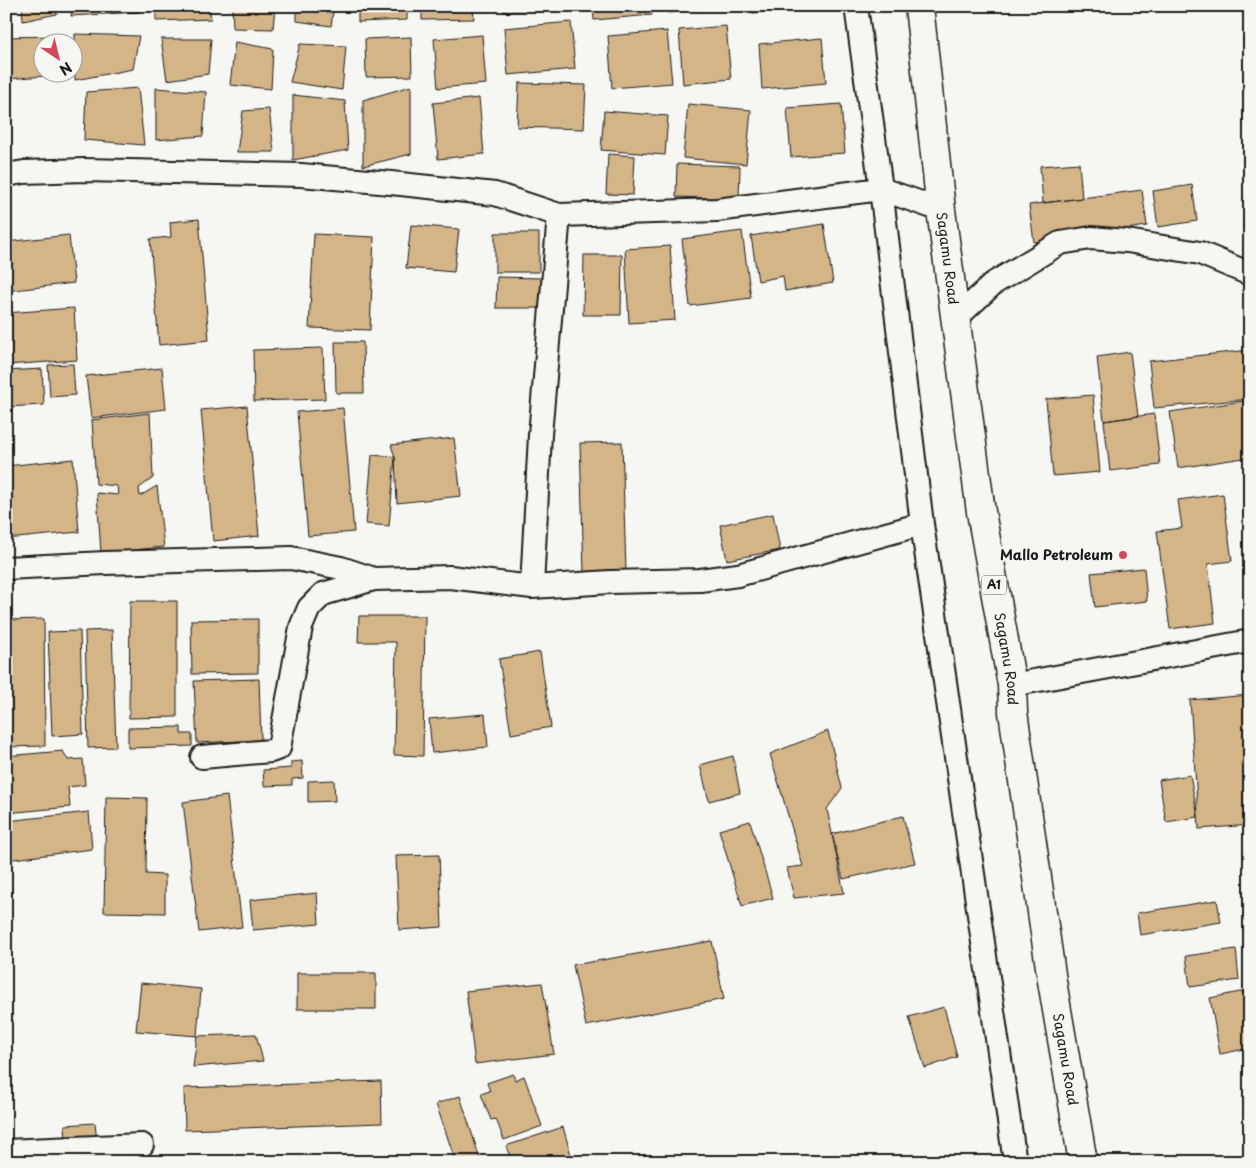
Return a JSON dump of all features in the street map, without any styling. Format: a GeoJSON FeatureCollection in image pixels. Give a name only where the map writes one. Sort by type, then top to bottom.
{"type":"FeatureCollection","features":[{"type":"Feature","properties":{"kind":"highway","name":"Sagamu Road"},"geometry":{"type":"LineString","coordinates":[[919,6],[941,210],[981,512],[1012,685],[1013,712],[1052,981],[1082,1162]]}},
{"type":"Feature","properties":{"kind":"street"},"geometry":{"type":"LineString","coordinates":[[856,6],[881,189],[922,524],[1015,1162]]}},
{"type":"Feature","properties":{"kind":"street"},"geometry":{"type":"LineString","coordinates":[[6,175],[24,172],[84,170],[301,175],[495,194],[559,215],[717,210],[881,189],[941,210]]}},
{"type":"Feature","properties":{"kind":"street"},"geometry":{"type":"LineString","coordinates":[[532,587],[540,435],[559,215]]}},
{"type":"Feature","properties":{"kind":"street"},"geometry":{"type":"LineString","coordinates":[[955,319],[994,283],[1060,243],[1091,238],[1127,240],[1200,253],[1250,274]]}},
{"type":"Feature","properties":{"kind":"street"},"geometry":{"type":"LineString","coordinates":[[202,757],[272,751],[279,748],[301,627],[309,608],[323,594],[374,579],[450,577],[532,587],[610,582],[700,580],[738,575],[922,524]]}},
{"type":"Feature","properties":{"kind":"street"},"geometry":{"type":"LineString","coordinates":[[6,568],[105,563],[291,558],[340,568],[374,579]]}},
{"type":"Feature","properties":{"kind":"street"},"geometry":{"type":"LineString","coordinates":[[1012,685],[1250,641]]}},
{"type":"Feature","properties":{"kind":"street"},"geometry":{"type":"LineString","coordinates":[[6,1151],[142,1145]]}},
{"type":"Feature","properties":{"kind":"building"},"geometry":{"type":"Polygon","coordinates":[[[22,6],[57,6],[57,14],[23,21],[22,6]]]}},
{"type":"Feature","properties":{"kind":"building"},"geometry":{"type":"Polygon","coordinates":[[[72,6],[138,6],[139,12],[71,16],[72,6]]]}},
{"type":"Feature","properties":{"kind":"building"},"geometry":{"type":"Polygon","coordinates":[[[156,6],[209,6],[211,19],[156,21],[156,6]]]}},
{"type":"Feature","properties":{"kind":"building"},"geometry":{"type":"Polygon","coordinates":[[[232,6],[275,6],[273,29],[233,28],[232,6]]]}},
{"type":"Feature","properties":{"kind":"building"},"geometry":{"type":"Polygon","coordinates":[[[297,6],[334,6],[331,26],[297,21],[297,6]]]}},
{"type":"Feature","properties":{"kind":"building"},"geometry":{"type":"Polygon","coordinates":[[[358,6],[407,6],[407,20],[358,22],[358,6]]]}},
{"type":"Feature","properties":{"kind":"building"},"geometry":{"type":"Polygon","coordinates":[[[422,6],[473,6],[474,19],[422,20],[422,6]]]}},
{"type":"Feature","properties":{"kind":"building"},"geometry":{"type":"Polygon","coordinates":[[[504,6],[568,6],[504,12],[504,6]]]}},
{"type":"Feature","properties":{"kind":"building"},"geometry":{"type":"Polygon","coordinates":[[[593,6],[651,6],[652,15],[594,20],[593,6]]]}},
{"type":"Feature","properties":{"kind":"building"},"geometry":{"type":"Polygon","coordinates":[[[667,6],[728,6],[728,7],[668,13],[667,6]]]}},
{"type":"Feature","properties":{"kind":"building"},"geometry":{"type":"Polygon","coordinates":[[[752,6],[819,6],[819,7],[752,13],[752,6]]]}},
{"type":"Feature","properties":{"kind":"building"},"geometry":{"type":"Polygon","coordinates":[[[571,22],[575,69],[508,75],[504,28],[571,22]]]}},
{"type":"Feature","properties":{"kind":"building"},"geometry":{"type":"Polygon","coordinates":[[[726,26],[731,79],[683,84],[679,30],[726,26]]]}},
{"type":"Feature","properties":{"kind":"building"},"geometry":{"type":"Polygon","coordinates":[[[667,31],[672,83],[612,88],[608,36],[667,31]]]}},
{"type":"Feature","properties":{"kind":"building"},"geometry":{"type":"Polygon","coordinates":[[[82,34],[139,36],[133,69],[82,79],[82,34]]]}},
{"type":"Feature","properties":{"kind":"building"},"geometry":{"type":"Polygon","coordinates":[[[482,35],[486,84],[438,88],[434,39],[482,35]]]}},
{"type":"Feature","properties":{"kind":"building"},"geometry":{"type":"Polygon","coordinates":[[[32,36],[32,77],[6,79],[6,37],[32,36]]]}},
{"type":"Feature","properties":{"kind":"building"},"geometry":{"type":"Polygon","coordinates":[[[411,37],[412,76],[366,77],[365,39],[411,37]]]}},
{"type":"Feature","properties":{"kind":"building"},"geometry":{"type":"Polygon","coordinates":[[[822,38],[826,83],[762,89],[759,44],[822,38]]]}},
{"type":"Feature","properties":{"kind":"building"},"geometry":{"type":"Polygon","coordinates":[[[161,39],[211,39],[208,74],[167,80],[161,39]]]}},
{"type":"Feature","properties":{"kind":"building"},"geometry":{"type":"Polygon","coordinates":[[[235,42],[273,49],[271,89],[230,85],[235,42]]]}},
{"type":"Feature","properties":{"kind":"building"},"geometry":{"type":"Polygon","coordinates":[[[300,44],[346,46],[342,90],[290,82],[300,44]]]}},
{"type":"Feature","properties":{"kind":"building"},"geometry":{"type":"Polygon","coordinates":[[[1250,76],[1250,114],[1244,77],[1250,76]]]}},
{"type":"Feature","properties":{"kind":"building"},"geometry":{"type":"Polygon","coordinates":[[[519,83],[586,85],[584,129],[517,127],[519,83]]]}},
{"type":"Feature","properties":{"kind":"building"},"geometry":{"type":"Polygon","coordinates":[[[411,86],[411,154],[363,166],[363,100],[411,86]]]}},
{"type":"Feature","properties":{"kind":"building"},"geometry":{"type":"Polygon","coordinates":[[[138,88],[144,145],[84,140],[86,92],[138,88]]]}},
{"type":"Feature","properties":{"kind":"building"},"geometry":{"type":"Polygon","coordinates":[[[156,88],[206,92],[203,136],[156,140],[156,88]]]}},
{"type":"Feature","properties":{"kind":"building"},"geometry":{"type":"Polygon","coordinates":[[[293,95],[345,101],[348,150],[293,160],[293,95]]]}},
{"type":"Feature","properties":{"kind":"building"},"geometry":{"type":"Polygon","coordinates":[[[479,98],[484,154],[438,159],[433,103],[479,98]]]}},
{"type":"Feature","properties":{"kind":"building"},"geometry":{"type":"Polygon","coordinates":[[[688,104],[751,110],[746,164],[683,158],[688,104]]]}},
{"type":"Feature","properties":{"kind":"building"},"geometry":{"type":"Polygon","coordinates":[[[841,104],[845,153],[791,157],[787,108],[841,104]]]}},
{"type":"Feature","properties":{"kind":"building"},"geometry":{"type":"Polygon","coordinates":[[[269,109],[274,152],[237,152],[243,111],[269,109]]]}},
{"type":"Feature","properties":{"kind":"building"},"geometry":{"type":"Polygon","coordinates":[[[604,111],[668,116],[665,155],[601,150],[604,111]]]}},
{"type":"Feature","properties":{"kind":"building"},"geometry":{"type":"Polygon","coordinates":[[[608,154],[635,156],[633,195],[606,194],[608,154]]]}},
{"type":"Feature","properties":{"kind":"building"},"geometry":{"type":"Polygon","coordinates":[[[1079,163],[1082,198],[1043,203],[1040,166],[1079,163]]]}},
{"type":"Feature","properties":{"kind":"building"},"geometry":{"type":"Polygon","coordinates":[[[677,164],[740,166],[739,199],[676,197],[677,164]]]}},
{"type":"Feature","properties":{"kind":"building"},"geometry":{"type":"Polygon","coordinates":[[[1192,185],[1197,221],[1158,227],[1153,191],[1192,185]]]}},
{"type":"Feature","properties":{"kind":"building"},"geometry":{"type":"Polygon","coordinates":[[[1142,190],[1147,226],[1034,242],[1029,205],[1142,190]]]}},
{"type":"Feature","properties":{"kind":"building"},"geometry":{"type":"Polygon","coordinates":[[[199,219],[209,340],[159,345],[150,239],[171,237],[170,222],[199,219]]]}},
{"type":"Feature","properties":{"kind":"building"},"geometry":{"type":"Polygon","coordinates":[[[824,224],[833,283],[785,291],[783,276],[758,281],[751,236],[824,224]]]}},
{"type":"Feature","properties":{"kind":"building"},"geometry":{"type":"Polygon","coordinates":[[[411,225],[459,229],[454,272],[406,268],[411,225]]]}},
{"type":"Feature","properties":{"kind":"building"},"geometry":{"type":"Polygon","coordinates":[[[742,231],[751,298],[690,306],[682,239],[742,231]]]}},
{"type":"Feature","properties":{"kind":"building"},"geometry":{"type":"Polygon","coordinates":[[[495,233],[539,233],[539,272],[495,272],[495,233]]]}},
{"type":"Feature","properties":{"kind":"building"},"geometry":{"type":"Polygon","coordinates":[[[314,234],[374,237],[370,330],[309,328],[314,234]]]}},
{"type":"Feature","properties":{"kind":"building"},"geometry":{"type":"Polygon","coordinates":[[[69,235],[74,283],[6,291],[6,242],[69,235]]]}},
{"type":"Feature","properties":{"kind":"building"},"geometry":{"type":"Polygon","coordinates":[[[670,246],[675,320],[629,323],[625,249],[670,246]]]}},
{"type":"Feature","properties":{"kind":"building"},"geometry":{"type":"Polygon","coordinates":[[[584,255],[622,255],[621,315],[583,315],[584,255]]]}},
{"type":"Feature","properties":{"kind":"building"},"geometry":{"type":"Polygon","coordinates":[[[497,277],[542,278],[542,308],[496,308],[497,277]]]}},
{"type":"Feature","properties":{"kind":"building"},"geometry":{"type":"Polygon","coordinates":[[[74,308],[77,360],[6,365],[6,313],[74,308]]]}},
{"type":"Feature","properties":{"kind":"building"},"geometry":{"type":"Polygon","coordinates":[[[335,342],[363,342],[364,393],[336,393],[335,342]]]}},
{"type":"Feature","properties":{"kind":"building"},"geometry":{"type":"Polygon","coordinates":[[[323,348],[325,399],[254,401],[253,350],[323,348]]]}},
{"type":"Feature","properties":{"kind":"building"},"geometry":{"type":"Polygon","coordinates":[[[1250,350],[1250,399],[1154,408],[1149,361],[1250,350]]]}},
{"type":"Feature","properties":{"kind":"building"},"geometry":{"type":"Polygon","coordinates":[[[1130,352],[1138,416],[1104,421],[1097,357],[1130,352]]]}},
{"type":"Feature","properties":{"kind":"building"},"geometry":{"type":"Polygon","coordinates":[[[73,364],[75,395],[50,397],[48,365],[73,364]]]}},
{"type":"Feature","properties":{"kind":"building"},"geometry":{"type":"Polygon","coordinates":[[[162,368],[166,409],[91,418],[86,376],[162,368]]]}},
{"type":"Feature","properties":{"kind":"building"},"geometry":{"type":"Polygon","coordinates":[[[42,369],[44,405],[6,407],[6,371],[42,369]]]}},
{"type":"Feature","properties":{"kind":"building"},"geometry":{"type":"Polygon","coordinates":[[[1093,395],[1100,472],[1053,476],[1046,399],[1093,395]]]}},
{"type":"Feature","properties":{"kind":"building"},"geometry":{"type":"Polygon","coordinates":[[[1250,400],[1250,457],[1178,468],[1170,412],[1250,400]]]}},
{"type":"Feature","properties":{"kind":"building"},"geometry":{"type":"Polygon","coordinates":[[[247,406],[259,536],[213,541],[201,410],[247,406]]]}},
{"type":"Feature","properties":{"kind":"building"},"geometry":{"type":"Polygon","coordinates":[[[343,408],[354,532],[308,536],[297,412],[343,408]]]}},
{"type":"Feature","properties":{"kind":"building"},"geometry":{"type":"Polygon","coordinates":[[[150,413],[153,478],[139,488],[140,496],[157,486],[164,547],[101,553],[97,493],[118,495],[117,486],[96,484],[92,420],[150,413]]]}},
{"type":"Feature","properties":{"kind":"building"},"geometry":{"type":"Polygon","coordinates":[[[1154,414],[1160,465],[1110,471],[1104,421],[1154,414]]]}},
{"type":"Feature","properties":{"kind":"building"},"geometry":{"type":"Polygon","coordinates":[[[454,438],[461,496],[397,503],[395,457],[391,445],[454,438]]]}},
{"type":"Feature","properties":{"kind":"building"},"geometry":{"type":"Polygon","coordinates":[[[622,442],[626,571],[584,573],[580,443],[622,442]]]}},
{"type":"Feature","properties":{"kind":"building"},"geometry":{"type":"Polygon","coordinates":[[[372,455],[395,457],[389,526],[366,524],[372,455]]]}},
{"type":"Feature","properties":{"kind":"building"},"geometry":{"type":"Polygon","coordinates":[[[73,459],[79,532],[6,539],[6,466],[73,459]]]}},
{"type":"Feature","properties":{"kind":"building"},"geometry":{"type":"Polygon","coordinates":[[[1223,494],[1232,561],[1208,564],[1215,623],[1170,629],[1157,531],[1182,528],[1178,500],[1223,494]]]}},
{"type":"Feature","properties":{"kind":"building"},"geometry":{"type":"Polygon","coordinates":[[[773,514],[780,550],[727,560],[720,525],[773,514]]]}},
{"type":"Feature","properties":{"kind":"building"},"geometry":{"type":"Polygon","coordinates":[[[1144,568],[1147,601],[1095,607],[1091,573],[1144,568]]]}},
{"type":"Feature","properties":{"kind":"building"},"geometry":{"type":"Polygon","coordinates":[[[130,601],[177,601],[177,717],[129,718],[130,601]]]}},
{"type":"Feature","properties":{"kind":"building"},"geometry":{"type":"Polygon","coordinates":[[[359,616],[425,616],[423,756],[394,755],[396,642],[358,642],[359,616]]]}},
{"type":"Feature","properties":{"kind":"building"},"geometry":{"type":"Polygon","coordinates":[[[44,619],[45,746],[6,747],[6,620],[44,619]]]}},
{"type":"Feature","properties":{"kind":"building"},"geometry":{"type":"Polygon","coordinates":[[[258,619],[258,673],[192,674],[191,620],[258,619]]]}},
{"type":"Feature","properties":{"kind":"building"},"geometry":{"type":"Polygon","coordinates":[[[112,630],[116,747],[88,748],[85,631],[112,630]]]}},
{"type":"Feature","properties":{"kind":"building"},"geometry":{"type":"Polygon","coordinates":[[[80,631],[83,734],[52,736],[48,632],[80,631]]]}},
{"type":"Feature","properties":{"kind":"building"},"geometry":{"type":"Polygon","coordinates":[[[540,652],[551,727],[511,734],[499,659],[540,652]]]}},
{"type":"Feature","properties":{"kind":"building"},"geometry":{"type":"Polygon","coordinates":[[[259,679],[261,740],[197,743],[194,681],[259,679]]]}},
{"type":"Feature","properties":{"kind":"building"},"geometry":{"type":"Polygon","coordinates":[[[1250,695],[1250,825],[1199,829],[1190,700],[1250,695]]]}},
{"type":"Feature","properties":{"kind":"building"},"geometry":{"type":"Polygon","coordinates":[[[485,714],[488,747],[432,753],[429,719],[485,714]]]}},
{"type":"Feature","properties":{"kind":"building"},"geometry":{"type":"Polygon","coordinates":[[[181,727],[181,734],[192,734],[192,746],[128,748],[128,728],[181,727]]]}},
{"type":"Feature","properties":{"kind":"building"},"geometry":{"type":"Polygon","coordinates":[[[828,731],[842,788],[827,809],[844,893],[794,898],[787,868],[803,866],[770,754],[828,731]]]}},
{"type":"Feature","properties":{"kind":"building"},"geometry":{"type":"Polygon","coordinates":[[[63,751],[68,760],[83,759],[85,785],[68,787],[70,807],[6,813],[6,756],[63,751]]]}},
{"type":"Feature","properties":{"kind":"building"},"geometry":{"type":"Polygon","coordinates":[[[733,756],[740,793],[709,801],[700,765],[733,756]]]}},
{"type":"Feature","properties":{"kind":"building"},"geometry":{"type":"Polygon","coordinates":[[[302,761],[303,778],[292,779],[292,785],[264,786],[263,770],[291,768],[291,762],[302,761]]]}},
{"type":"Feature","properties":{"kind":"building"},"geometry":{"type":"Polygon","coordinates":[[[1190,775],[1198,817],[1166,822],[1159,780],[1190,775]]]}},
{"type":"Feature","properties":{"kind":"building"},"geometry":{"type":"Polygon","coordinates":[[[334,780],[335,801],[308,802],[308,781],[334,780]]]}},
{"type":"Feature","properties":{"kind":"building"},"geometry":{"type":"Polygon","coordinates":[[[227,796],[242,927],[199,932],[183,802],[227,796]]]}},
{"type":"Feature","properties":{"kind":"building"},"geometry":{"type":"Polygon","coordinates":[[[106,797],[147,798],[146,874],[165,875],[165,913],[104,912],[106,797]]]}},
{"type":"Feature","properties":{"kind":"building"},"geometry":{"type":"Polygon","coordinates":[[[89,812],[92,849],[6,860],[6,821],[89,812]]]}},
{"type":"Feature","properties":{"kind":"building"},"geometry":{"type":"Polygon","coordinates":[[[903,816],[915,863],[843,879],[832,834],[903,816]]]}},
{"type":"Feature","properties":{"kind":"building"},"geometry":{"type":"Polygon","coordinates":[[[750,821],[773,898],[742,906],[719,830],[750,821]]]}},
{"type":"Feature","properties":{"kind":"building"},"geometry":{"type":"Polygon","coordinates":[[[439,855],[442,927],[399,930],[396,856],[439,855]]]}},
{"type":"Feature","properties":{"kind":"building"},"geometry":{"type":"Polygon","coordinates":[[[317,893],[319,924],[253,930],[250,900],[317,893]]]}},
{"type":"Feature","properties":{"kind":"building"},"geometry":{"type":"Polygon","coordinates":[[[1217,900],[1221,922],[1140,935],[1137,913],[1217,900]]]}},
{"type":"Feature","properties":{"kind":"building"},"geometry":{"type":"Polygon","coordinates":[[[712,941],[724,999],[586,1026],[573,965],[712,941]]]}},
{"type":"Feature","properties":{"kind":"building"},"geometry":{"type":"Polygon","coordinates":[[[1236,949],[1239,980],[1190,987],[1186,956],[1236,949]]]}},
{"type":"Feature","properties":{"kind":"building"},"geometry":{"type":"Polygon","coordinates":[[[297,973],[376,973],[376,1009],[297,1009],[297,973]]]}},
{"type":"Feature","properties":{"kind":"building"},"geometry":{"type":"Polygon","coordinates":[[[141,983],[201,989],[197,1036],[136,1031],[141,983]]]}},
{"type":"Feature","properties":{"kind":"building"},"geometry":{"type":"Polygon","coordinates":[[[542,983],[554,1054],[475,1064],[466,991],[542,983]]]}},
{"type":"Feature","properties":{"kind":"building"},"geometry":{"type":"Polygon","coordinates":[[[1250,990],[1250,1048],[1220,1054],[1210,998],[1250,990]]]}},
{"type":"Feature","properties":{"kind":"building"},"geometry":{"type":"Polygon","coordinates":[[[944,1007],[957,1057],[925,1068],[909,1017],[944,1007]]]}},
{"type":"Feature","properties":{"kind":"building"},"geometry":{"type":"Polygon","coordinates":[[[256,1034],[263,1061],[193,1067],[197,1036],[256,1034]]]}},
{"type":"Feature","properties":{"kind":"building"},"geometry":{"type":"Polygon","coordinates":[[[513,1074],[515,1080],[524,1076],[542,1126],[504,1140],[496,1119],[491,1120],[481,1094],[490,1091],[487,1083],[513,1074]]]}},
{"type":"Feature","properties":{"kind":"building"},"geometry":{"type":"Polygon","coordinates":[[[381,1081],[382,1123],[185,1130],[184,1088],[381,1081]]]}},
{"type":"Feature","properties":{"kind":"building"},"geometry":{"type":"Polygon","coordinates":[[[460,1096],[481,1162],[456,1162],[436,1104],[460,1096]]]}},
{"type":"Feature","properties":{"kind":"building"},"geometry":{"type":"Polygon","coordinates":[[[95,1123],[97,1143],[66,1146],[65,1125],[95,1123]]]}},
{"type":"Feature","properties":{"kind":"building"},"geometry":{"type":"Polygon","coordinates":[[[563,1127],[573,1162],[512,1162],[506,1146],[563,1127]]]}},
{"type":"Feature","properties":{"kind":"place","name":"Mallo Petroleum"},"geometry":{"type":"Point","coordinates":[1123,555]}}]}
